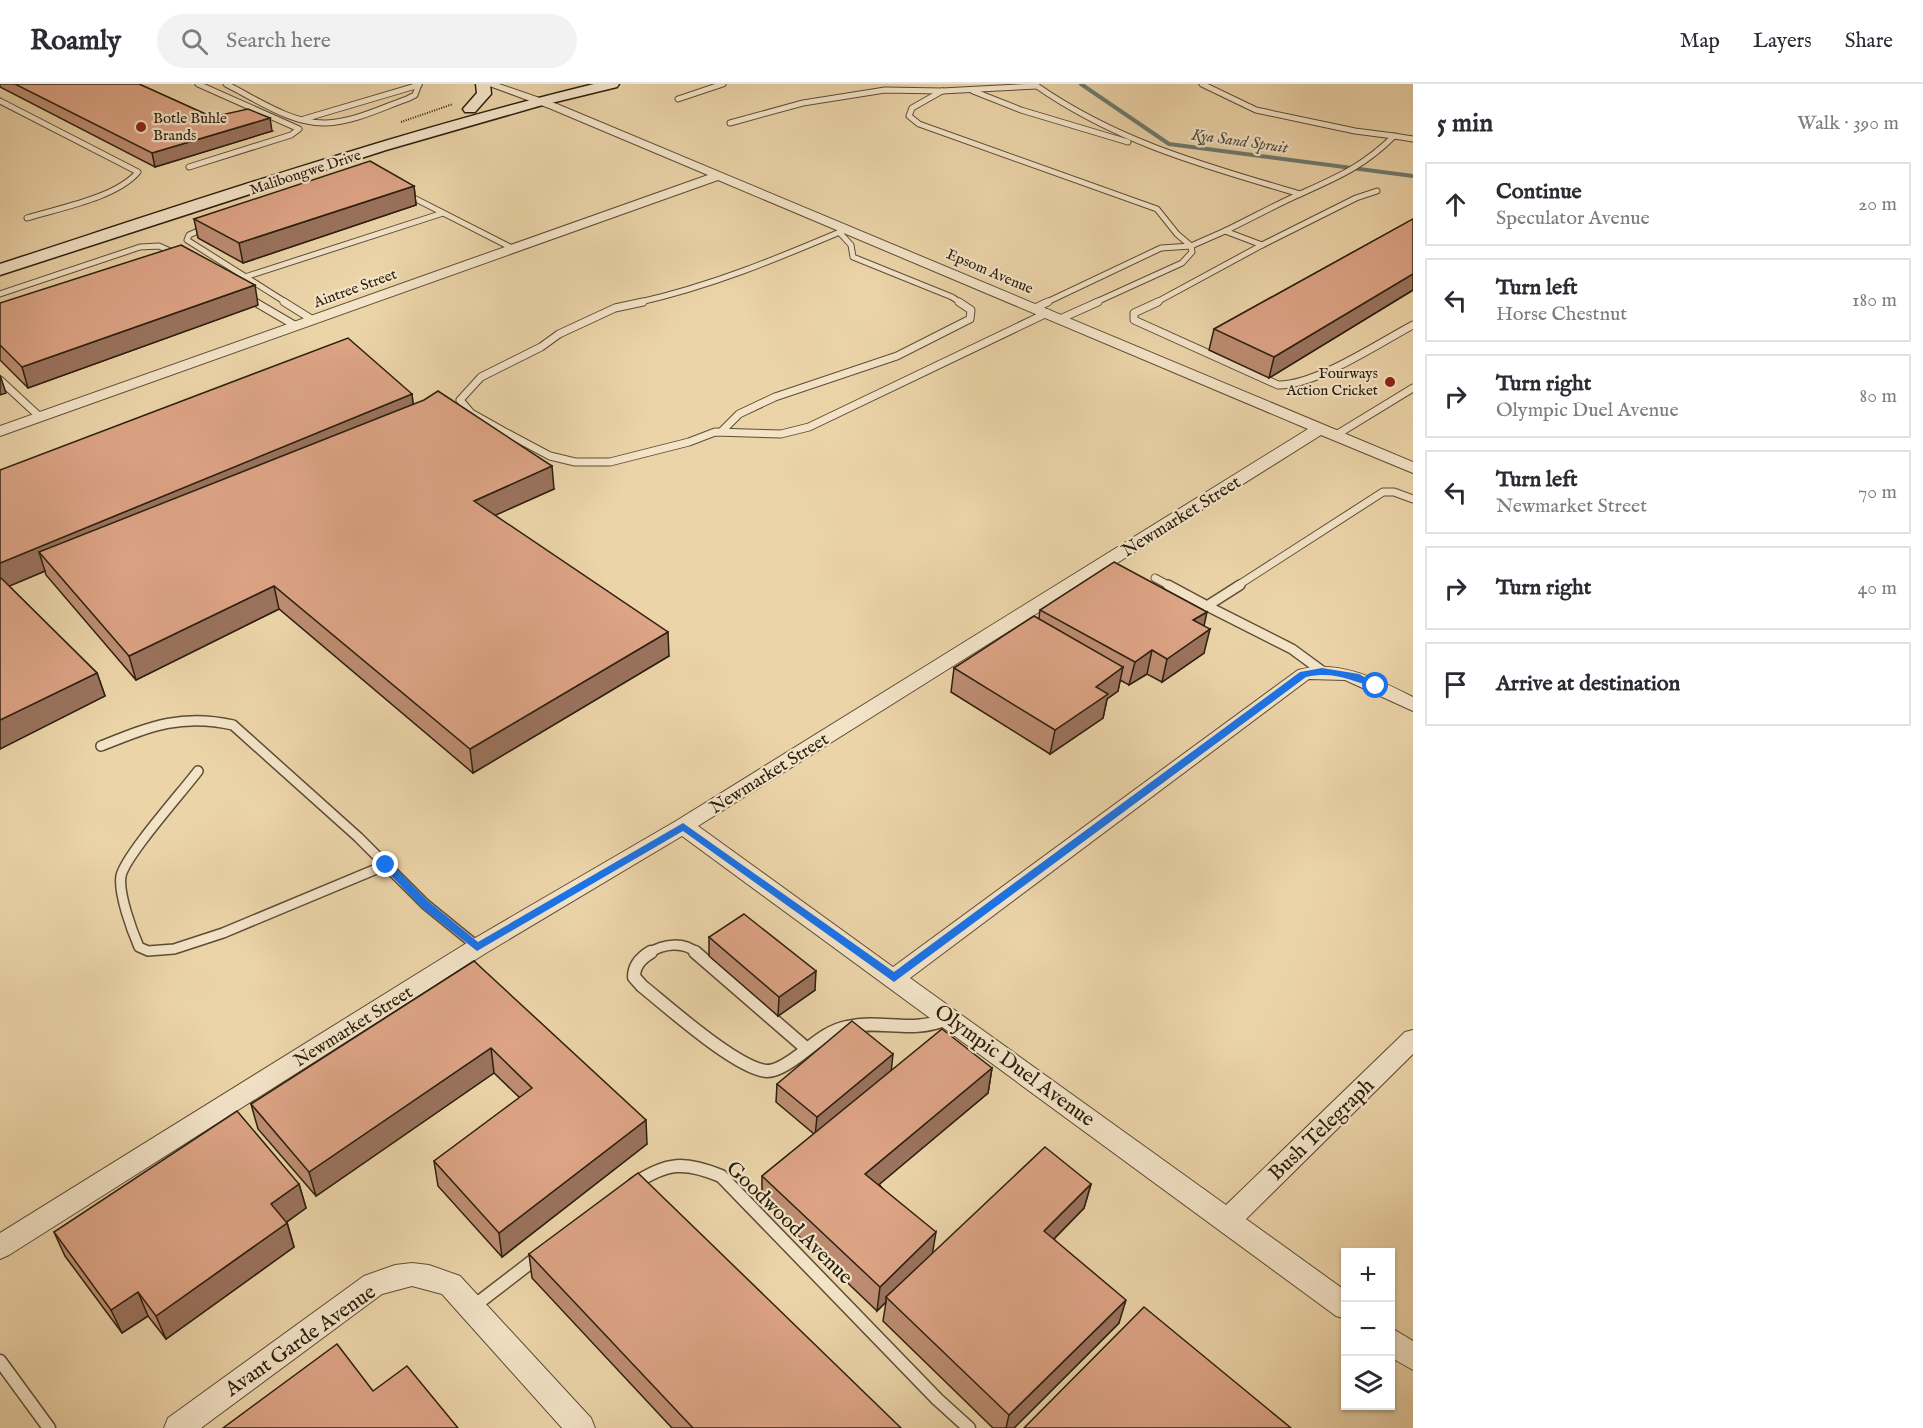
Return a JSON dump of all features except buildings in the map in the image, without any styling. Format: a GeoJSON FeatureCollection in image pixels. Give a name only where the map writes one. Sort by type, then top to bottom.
{"type":"FeatureCollection","features":[{"type":"Feature","properties":{"kind":"main road"},"geometry":{"type":"LineString","coordinates":[[470,109],[484,94],[483,84]]}},
{"type":"Feature","properties":{"kind":"main road","name":"Malibongwe Drive"},"geometry":{"type":"LineString","coordinates":[[0,270],[433,131],[564,84]]}},
{"type":"Feature","properties":{"kind":"main road","name":"Malibongwe Drive"},"geometry":{"type":"LineString","coordinates":[[0,260],[470,109],[612,84]]}},
{"type":"Feature","properties":{"kind":"street","name":"Epsom Avenue"},"geometry":{"type":"LineString","coordinates":[[489,84],[535,96],[720,175],[843,231],[1041,311],[1413,468]]}},
{"type":"Feature","properties":{"kind":"street","name":"Aintree Street"},"geometry":{"type":"LineString","coordinates":[[0,431],[720,175]]}},
{"type":"Feature","properties":{"kind":"street","name":"Newmarket Street"},"geometry":{"type":"LineString","coordinates":[[0,1247],[477,947],[683,826],[1328,432]]}},
{"type":"Feature","properties":{"kind":"street"},"geometry":{"type":"LineString","coordinates":[[894,978],[1304,674],[1322,671],[1356,676],[1413,705]]}},
{"type":"Feature","properties":{"kind":"street","name":"Olympic Duel Avenue"},"geometry":{"type":"LineString","coordinates":[[683,826],[1341,1303]]}},
{"type":"Feature","properties":{"kind":"street","name":"Bush Telegraph"},"geometry":{"type":"LineString","coordinates":[[1228,1220],[1413,1039]]}},
{"type":"Feature","properties":{"kind":"street","name":"Avant Garde Avenue"},"geometry":{"type":"LineString","coordinates":[[178,1428],[373,1285],[400,1274],[425,1275],[451,1285],[581,1428]]}},
{"type":"Feature","properties":{"kind":"street"},"geometry":{"type":"LineString","coordinates":[[1395,1344],[1413,1357]]}},
{"type":"Feature","properties":{"kind":"lane"},"geometry":{"type":"LineString","coordinates":[[189,166],[291,135],[299,129],[198,84]]}},
{"type":"Feature","properties":{"kind":"lane"},"geometry":{"type":"LineString","coordinates":[[226,84],[302,120],[318,123],[338,122],[408,99],[415,95],[419,85]]}},
{"type":"Feature","properties":{"kind":"lane"},"geometry":{"type":"LineString","coordinates":[[678,99],[723,84]]}},
{"type":"Feature","properties":{"kind":"lane"},"geometry":{"type":"LineString","coordinates":[[1202,84],[1256,110],[1355,131],[1413,139]]}},
{"type":"Feature","properties":{"kind":"lane"},"geometry":{"type":"LineString","coordinates":[[302,120],[419,85]]}},
{"type":"Feature","properties":{"kind":"lane"},"geometry":{"type":"LineString","coordinates":[[730,123],[837,96],[885,90],[942,91],[1035,85],[1060,103],[1110,129],[1154,148]]}},
{"type":"Feature","properties":{"kind":"lane"},"geometry":{"type":"LineString","coordinates":[[971,90],[1105,137],[1154,148],[1300,194]]}},
{"type":"Feature","properties":{"kind":"lane"},"geometry":{"type":"LineString","coordinates":[[942,91],[912,108],[909,116],[920,124],[1157,209],[1177,234],[1191,246],[1192,252],[1182,262],[1060,319]]}},
{"type":"Feature","properties":{"kind":"lane"},"geometry":{"type":"LineString","coordinates":[[0,101],[138,172],[136,178],[129,183],[110,191],[27,218]]}},
{"type":"Feature","properties":{"kind":"lane"},"geometry":{"type":"LineString","coordinates":[[722,431],[739,414],[775,397],[897,356],[959,326],[970,319],[970,310],[958,300],[853,257],[851,245],[843,231],[734,276],[685,292],[615,308],[591,318],[559,334],[541,347],[481,377],[460,400],[471,413],[550,456],[575,462],[610,462],[722,431],[781,434],[809,427],[1161,248],[1191,246],[1337,178],[1377,153],[1394,136]]}},
{"type":"Feature","properties":{"kind":"lane"},"geometry":{"type":"LineString","coordinates":[[1377,191],[1356,198],[1262,245],[1180,291],[1134,313],[1134,320],[1273,384],[1285,385],[1294,385],[1312,379],[1413,325]]}},
{"type":"Feature","properties":{"kind":"lane"},"geometry":{"type":"LineString","coordinates":[[403,192],[514,249]]}},
{"type":"Feature","properties":{"kind":"lane"},"geometry":{"type":"LineString","coordinates":[[245,277],[443,213]]}},
{"type":"Feature","properties":{"kind":"lane"},"geometry":{"type":"LineString","coordinates":[[218,223],[196,231],[187,240],[313,320]]}},
{"type":"Feature","properties":{"kind":"lane"},"geometry":{"type":"LineString","coordinates":[[1224,231],[1262,245]]}},
{"type":"Feature","properties":{"kind":"lane"},"geometry":{"type":"LineString","coordinates":[[0,294],[140,247],[159,246],[187,261]]}},
{"type":"Feature","properties":{"kind":"lane"},"geometry":{"type":"LineString","coordinates":[[166,258],[177,255]]}},
{"type":"Feature","properties":{"kind":"lane"},"geometry":{"type":"LineString","coordinates":[[247,297],[296,327]]}},
{"type":"Feature","properties":{"kind":"lane"},"geometry":{"type":"LineString","coordinates":[[0,380],[40,417]]}},
{"type":"Feature","properties":{"kind":"lane"},"geometry":{"type":"LineString","coordinates":[[1328,432],[1413,388]]}},
{"type":"Feature","properties":{"kind":"lane"},"geometry":{"type":"LineString","coordinates":[[1207,606],[1383,492],[1394,492],[1413,499]]}},
{"type":"Feature","properties":{"kind":"lane"},"geometry":{"type":"LineString","coordinates":[[1155,578],[1292,649],[1322,671]]}},
{"type":"Feature","properties":{"kind":"lane"},"geometry":{"type":"LineString","coordinates":[[101,746],[164,720],[191,717],[213,719],[233,725],[358,837],[425,904],[477,947]]}},
{"type":"Feature","properties":{"kind":"lane"},"geometry":{"type":"LineString","coordinates":[[198,771],[130,857],[121,876],[128,924],[134,940],[148,951],[174,949],[223,933],[386,865]]}},
{"type":"Feature","properties":{"kind":"lane"},"geometry":{"type":"LineString","coordinates":[[807,1048],[692,949],[672,945],[661,947],[642,958],[636,966],[634,977],[642,986],[701,1032],[752,1066],[765,1071],[775,1070],[789,1064],[831,1031],[848,1026],[866,1024],[912,1028],[932,1026],[949,1017]]}},
{"type":"Feature","properties":{"kind":"lane","name":"Goodwood Avenue"},"geometry":{"type":"LineString","coordinates":[[623,1192],[654,1169],[679,1163],[697,1165],[721,1176],[937,1399],[969,1428]]}},
{"type":"Feature","properties":{"kind":"lane"},"geometry":{"type":"LineString","coordinates":[[472,1308],[548,1250]]}},
{"type":"Feature","properties":{"kind":"lane"},"geometry":{"type":"LineString","coordinates":[[0,1361],[49,1428]]}},
{"type":"Feature","properties":{"kind":"waterway","name":"Kya Sand Spruit"},"geometry":{"type":"LineString","coordinates":[[1081,84],[1169,144],[1413,176]]}},
{"type":"Feature","properties":{"kind":"place","name":"Botle Buhle Brands"},"geometry":{"type":"Point","coordinates":[141,127]}},
{"type":"Feature","properties":{"kind":"place","name":"Fourways Action Cricket"},"geometry":{"type":"Point","coordinates":[1390,382]}},
{"type":"Feature","properties":{"kind":"route"},"geometry":{"type":"LineString","coordinates":[[386,865],[425,904],[477,947],[530,918],[683,826],[894,978],[1304,674],[1322,671],[1340,673],[1356,676],[1376,686]]}}]}
